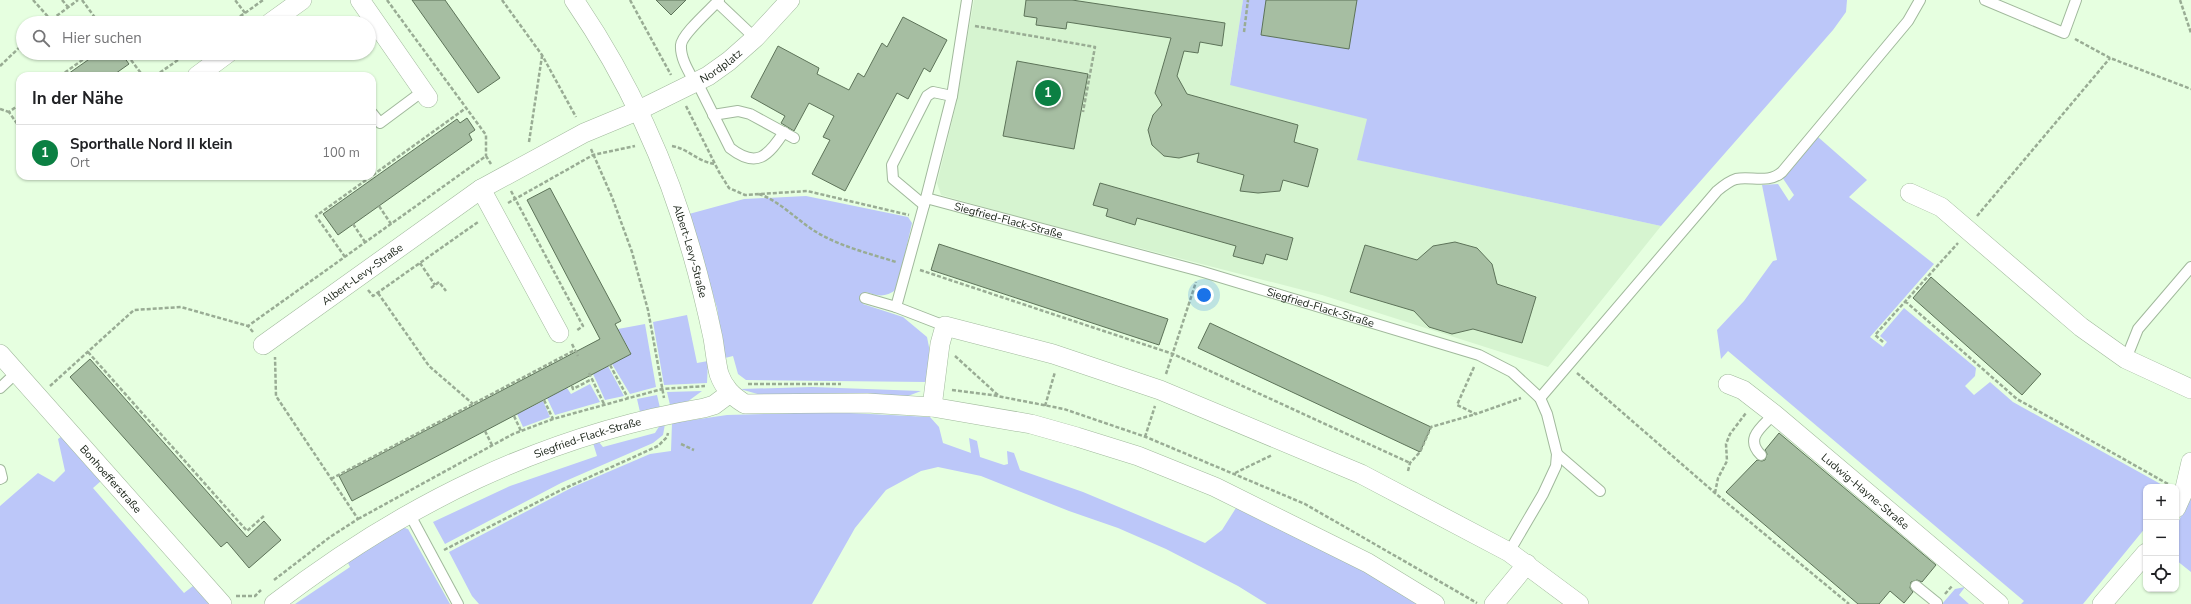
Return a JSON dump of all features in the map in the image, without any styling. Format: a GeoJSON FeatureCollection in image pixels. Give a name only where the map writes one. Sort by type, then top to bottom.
{"type":"FeatureCollection","features":[{"type":"Feature","properties":{"kind":"street"},"geometry":{"type":"LineString","coordinates":[[280,16],[302,0]]}},
{"type":"Feature","properties":{"kind":"street"},"geometry":{"type":"LineString","coordinates":[[360,0],[371,16]]}},
{"type":"Feature","properties":{"kind":"street","name":"Albert-Levy-Straße"},"geometry":{"type":"LineString","coordinates":[[574,0],[602,40],[652,145],[677,208],[692,252],[706,310],[717,366],[727,389]]}},
{"type":"Feature","properties":{"kind":"street","name":"Nordplatz"},"geometry":{"type":"LineString","coordinates":[[637,112],[696,82],[729,61],[755,38],[790,0]]}},
{"type":"Feature","properties":{"kind":"street"},"geometry":{"type":"LineString","coordinates":[[376,23],[426,95]]}},
{"type":"Feature","properties":{"kind":"street"},"geometry":{"type":"LineString","coordinates":[[202,72],[219,60]]}},
{"type":"Feature","properties":{"kind":"street","name":"Albert-Levy-Straße"},"geometry":{"type":"LineString","coordinates":[[269,341],[481,189],[584,133],[637,112]]}},
{"type":"Feature","properties":{"kind":"street"},"geometry":{"type":"LineString","coordinates":[[481,189],[568,336]]}},
{"type":"Feature","properties":{"kind":"street"},"geometry":{"type":"LineString","coordinates":[[1910,193],[1941,207],[2075,322],[2126,359],[2191,389]]}},
{"type":"Feature","properties":{"kind":"street"},"geometry":{"type":"LineString","coordinates":[[932,407],[940,344],[945,326],[1059,357],[1160,390],[1361,474],[1509,552],[1579,604]]}},
{"type":"Feature","properties":{"kind":"street","name":"Bonhoefferstraße"},"geometry":{"type":"LineString","coordinates":[[0,354],[227,599]]}},
{"type":"Feature","properties":{"kind":"street","name":"Ludwig-Hayne-Straße"},"geometry":{"type":"LineString","coordinates":[[1728,384],[1743,390],[1757,400],[1999,604]]}},
{"type":"Feature","properties":{"kind":"street"},"geometry":{"type":"LineString","coordinates":[[727,389],[744,404],[868,403],[932,407],[1031,424],[1138,456],[1215,487],[1368,562],[1435,604]]}},
{"type":"Feature","properties":{"kind":"street","name":"Siegfried-Flack-Straße"},"geometry":{"type":"LineString","coordinates":[[274,604],[349,550],[409,513],[470,483],[546,450],[587,436],[667,414],[714,405],[727,389]]}},
{"type":"Feature","properties":{"kind":"street"},"geometry":{"type":"LineString","coordinates":[[2179,501],[2185,488],[2191,462]]}},
{"type":"Feature","properties":{"kind":"street"},"geometry":{"type":"LineString","coordinates":[[2102,604],[2143,556]]}},
{"type":"Feature","properties":{"kind":"street"},"geometry":{"type":"LineString","coordinates":[[1494,604],[1527,564]]}},
{"type":"Feature","properties":{"kind":"lane"},"geometry":{"type":"LineString","coordinates":[[896,307],[952,96],[968,0]]}},
{"type":"Feature","properties":{"kind":"lane"},"geometry":{"type":"LineString","coordinates":[[1538,395],[1567,365],[1717,191],[1725,184],[1736,179],[1772,178],[1782,172],[1908,21],[1920,0]]}},
{"type":"Feature","properties":{"kind":"lane"},"geometry":{"type":"LineString","coordinates":[[1985,0],[2064,33],[2076,0]]}},
{"type":"Feature","properties":{"kind":"lane"},"geometry":{"type":"LineString","coordinates":[[755,38],[718,1],[685,35],[680,44],[682,56],[730,148],[739,155],[751,160],[762,157],[772,150],[784,132]]}},
{"type":"Feature","properties":{"kind":"lane"},"geometry":{"type":"LineString","coordinates":[[925,201],[892,179],[892,165],[927,96],[933,92],[952,96]]}},
{"type":"Feature","properties":{"kind":"lane"},"geometry":{"type":"LineString","coordinates":[[376,118],[380,123],[426,95]]}},
{"type":"Feature","properties":{"kind":"lane"},"geometry":{"type":"LineString","coordinates":[[713,115],[738,111],[750,114],[794,138]]}},
{"type":"Feature","properties":{"kind":"lane","name":"Siegfried-Flack-Straße"},"geometry":{"type":"LineString","coordinates":[[925,201],[1050,230],[1264,289],[1479,355],[1512,372],[1538,395],[1547,414],[1557,454],[1556,466],[1543,494],[1509,552]]}},
{"type":"Feature","properties":{"kind":"lane"},"geometry":{"type":"LineString","coordinates":[[2126,359],[2138,329],[2191,268]]}},
{"type":"Feature","properties":{"kind":"lane"},"geometry":{"type":"LineString","coordinates":[[865,298],[896,307],[945,326]]}},
{"type":"Feature","properties":{"kind":"lane"},"geometry":{"type":"LineString","coordinates":[[0,388],[16,373]]}},
{"type":"Feature","properties":{"kind":"lane"},"geometry":{"type":"LineString","coordinates":[[1761,455],[1754,447],[1753,440],[1757,433],[1774,414]]}},
{"type":"Feature","properties":{"kind":"lane"},"geometry":{"type":"LineString","coordinates":[[1557,454],[1600,491]]}},
{"type":"Feature","properties":{"kind":"lane"},"geometry":{"type":"LineString","coordinates":[[0,470],[2,478],[0,479]]}},
{"type":"Feature","properties":{"kind":"lane"},"geometry":{"type":"LineString","coordinates":[[409,513],[458,604]]}},
{"type":"Feature","properties":{"kind":"lane"},"geometry":{"type":"LineString","coordinates":[[1916,586],[1937,603]]}},
{"type":"Feature","properties":{"kind":"path"},"geometry":{"type":"LineString","coordinates":[[33,0],[47,16]]}},
{"type":"Feature","properties":{"kind":"path"},"geometry":{"type":"LineString","coordinates":[[62,0],[68,7]]}},
{"type":"Feature","properties":{"kind":"path"},"geometry":{"type":"LineString","coordinates":[[56,16],[78,0]]}},
{"type":"Feature","properties":{"kind":"path"},"geometry":{"type":"LineString","coordinates":[[82,0],[94,16]]}},
{"type":"Feature","properties":{"kind":"path"},"geometry":{"type":"LineString","coordinates":[[235,0],[245,13]]}},
{"type":"Feature","properties":{"kind":"path"},"geometry":{"type":"LineString","coordinates":[[240,16],[263,0]]}},
{"type":"Feature","properties":{"kind":"path"},"geometry":{"type":"LineString","coordinates":[[388,0],[486,135],[486,156],[515,200],[583,326],[568,336],[578,356]]}},
{"type":"Feature","properties":{"kind":"path"},"geometry":{"type":"LineString","coordinates":[[444,550],[563,489],[658,446],[667,437],[669,424],[648,310],[632,252],[612,197],[584,133],[542,56],[502,0]]}},
{"type":"Feature","properties":{"kind":"path"},"geometry":{"type":"LineString","coordinates":[[1244,32],[1248,0]]}},
{"type":"Feature","properties":{"kind":"path"},"geometry":{"type":"LineString","coordinates":[[2180,0],[2191,33]]}},
{"type":"Feature","properties":{"kind":"path"},"geometry":{"type":"LineString","coordinates":[[964,24],[1095,47],[1083,112]]}},
{"type":"Feature","properties":{"kind":"path"},"geometry":{"type":"LineString","coordinates":[[2064,33],[2110,58],[2191,89]]}},
{"type":"Feature","properties":{"kind":"path"},"geometry":{"type":"LineString","coordinates":[[0,66],[16,51]]}},
{"type":"Feature","properties":{"kind":"path"},"geometry":{"type":"LineString","coordinates":[[536,159],[529,144],[542,56]]}},
{"type":"Feature","properties":{"kind":"path"},"geometry":{"type":"LineString","coordinates":[[1966,228],[2110,58]]}},
{"type":"Feature","properties":{"kind":"path"},"geometry":{"type":"LineString","coordinates":[[66,72],[82,60]]}},
{"type":"Feature","properties":{"kind":"path"},"geometry":{"type":"LineString","coordinates":[[131,60],[140,72]]}},
{"type":"Feature","properties":{"kind":"path"},"geometry":{"type":"LineString","coordinates":[[161,72],[178,60]]}},
{"type":"Feature","properties":{"kind":"path"},"geometry":{"type":"LineString","coordinates":[[9,112],[16,107]]}},
{"type":"Feature","properties":{"kind":"path"},"geometry":{"type":"LineString","coordinates":[[376,173],[466,108]]}},
{"type":"Feature","properties":{"kind":"path"},"geometry":{"type":"LineString","coordinates":[[0,109],[9,112],[16,122]]}},
{"type":"Feature","properties":{"kind":"path"},"geometry":{"type":"LineString","coordinates":[[358,277],[373,296],[493,211],[593,155],[618,149],[652,145],[678,147],[700,161],[715,164]]}},
{"type":"Feature","properties":{"kind":"path"},"geometry":{"type":"LineString","coordinates":[[248,326],[486,156]]}},
{"type":"Feature","properties":{"kind":"path"},"geometry":{"type":"LineString","coordinates":[[345,257],[316,216],[366,180]]}},
{"type":"Feature","properties":{"kind":"path"},"geometry":{"type":"LineString","coordinates":[[759,194],[813,230],[830,239],[1173,354],[1410,463]]}},
{"type":"Feature","properties":{"kind":"path"},"geometry":{"type":"LineString","coordinates":[[379,206],[391,224]]}},
{"type":"Feature","properties":{"kind":"path"},"geometry":{"type":"LineString","coordinates":[[353,224],[365,242]]}},
{"type":"Feature","properties":{"kind":"path"},"geometry":{"type":"LineString","coordinates":[[1883,342],[1875,335],[1944,259]]}},
{"type":"Feature","properties":{"kind":"path"},"geometry":{"type":"LineString","coordinates":[[420,263],[435,284]]}},
{"type":"Feature","properties":{"kind":"path"},"geometry":{"type":"LineString","coordinates":[[431,288],[439,282],[446,290]]}},
{"type":"Feature","properties":{"kind":"path"},"geometry":{"type":"LineString","coordinates":[[378,293],[429,366],[473,404]]}},
{"type":"Feature","properties":{"kind":"path"},"geometry":{"type":"LineString","coordinates":[[1905,301],[2017,399],[2169,484]]}},
{"type":"Feature","properties":{"kind":"path"},"geometry":{"type":"LineString","coordinates":[[47,390],[134,310],[181,307],[248,326],[269,341],[276,396],[358,519]]}},
{"type":"Feature","properties":{"kind":"path"},"geometry":{"type":"LineString","coordinates":[[940,344],[999,396]]}},
{"type":"Feature","properties":{"kind":"path"},"geometry":{"type":"LineString","coordinates":[[331,479],[575,350]]}},
{"type":"Feature","properties":{"kind":"path"},"geometry":{"type":"LineString","coordinates":[[88,352],[248,531],[265,515]]}},
{"type":"Feature","properties":{"kind":"path"},"geometry":{"type":"LineString","coordinates":[[1476,414],[1457,404],[1479,355]]}},
{"type":"Feature","properties":{"kind":"path"},"geometry":{"type":"LineString","coordinates":[[1045,406],[1059,357]]}},
{"type":"Feature","properties":{"kind":"path"},"geometry":{"type":"LineString","coordinates":[[610,365],[628,398]]}},
{"type":"Feature","properties":{"kind":"path"},"geometry":{"type":"LineString","coordinates":[[1567,365],[1633,420],[1715,493],[1849,604]]}},
{"type":"Feature","properties":{"kind":"path"},"geometry":{"type":"LineString","coordinates":[[588,373],[604,404]]}},
{"type":"Feature","properties":{"kind":"path"},"geometry":{"type":"LineString","coordinates":[[572,386],[573,389],[592,379]]}},
{"type":"Feature","properties":{"kind":"path"},"geometry":{"type":"LineString","coordinates":[[271,583],[330,537],[358,519],[492,445],[521,431],[554,419],[662,389],[727,389],[848,384]]}},
{"type":"Feature","properties":{"kind":"path"},"geometry":{"type":"LineString","coordinates":[[935,388],[999,396],[1064,409],[1146,437],[1235,473],[1305,504],[1478,604]]}},
{"type":"Feature","properties":{"kind":"path"},"geometry":{"type":"LineString","coordinates":[[1408,471],[1410,463],[1420,452],[1431,427],[1538,395]]}},
{"type":"Feature","properties":{"kind":"path"},"geometry":{"type":"LineString","coordinates":[[544,400],[554,419]]}},
{"type":"Feature","properties":{"kind":"path"},"geometry":{"type":"LineString","coordinates":[[1715,493],[1718,478],[1727,461],[1726,444],[1730,434],[1757,400]]}},
{"type":"Feature","properties":{"kind":"path"},"geometry":{"type":"LineString","coordinates":[[514,416],[521,431]]}},
{"type":"Feature","properties":{"kind":"path"},"geometry":{"type":"LineString","coordinates":[[485,431],[492,445]]}},
{"type":"Feature","properties":{"kind":"path"},"geometry":{"type":"LineString","coordinates":[[681,444],[694,450]]}},
{"type":"Feature","properties":{"kind":"path"},"geometry":{"type":"LineString","coordinates":[[1235,473],[1292,445]]}},
{"type":"Feature","properties":{"kind":"path"},"geometry":{"type":"LineString","coordinates":[[1937,603],[1962,573]]}},
{"type":"Feature","properties":{"kind":"path"},"geometry":{"type":"LineString","coordinates":[[227,599],[255,596],[266,587]]}},
{"type":"Feature","properties":{"kind":"shaded area"},"geometry":{"type":"Polygon","coordinates":[[[974,0],[1243,0],[1230,84],[1368,119],[1358,160],[1661,226],[1548,367],[1322,295],[1019,217],[941,195],[937,183],[955,109],[974,0]]]}},
{"type":"Feature","properties":{"kind":"shaded area"},"geometry":{"type":"Polygon","coordinates":[[[1243,0],[1847,0],[1846,12],[1833,30],[1661,226],[1357,160],[1367,119],[1230,85],[1243,0]]]}},
{"type":"Feature","properties":{"kind":"shaded area"},"geometry":{"type":"Polygon","coordinates":[[[1818,137],[1867,180],[1849,197],[1934,264],[1870,337],[1883,347],[1887,342],[1880,336],[1904,308],[1976,368],[1975,376],[1965,386],[1974,395],[1990,382],[2013,402],[2161,484],[2143,484],[2143,531],[2083,604],[2021,604],[2024,601],[1728,351],[1721,359],[1717,330],[1744,301],[1773,261],[1777,260],[1762,185],[1778,184],[1789,201],[1794,195],[1782,177],[1818,137]]]}},
{"type":"Feature","properties":{"kind":"shaded area"},"geometry":{"type":"Polygon","coordinates":[[[806,196],[908,217],[912,223],[897,289],[885,295],[866,292],[863,304],[903,317],[927,337],[930,352],[926,382],[746,380],[738,374],[733,356],[725,358],[717,308],[689,214],[744,199],[806,196]]]}},
{"type":"Feature","properties":{"kind":"shaded area"},"geometry":{"type":"Polygon","coordinates":[[[687,315],[697,363],[708,361],[707,383],[664,385],[653,322],[687,315]]]}},
{"type":"Feature","properties":{"kind":"shaded area"},"geometry":{"type":"Polygon","coordinates":[[[645,324],[656,387],[630,394],[612,364],[631,353],[618,329],[645,324]]]}},
{"type":"Feature","properties":{"kind":"shaded area"},"geometry":{"type":"Polygon","coordinates":[[[608,366],[624,396],[605,400],[593,374],[608,366]]]}},
{"type":"Feature","properties":{"kind":"shaded area"},"geometry":{"type":"Polygon","coordinates":[[[590,384],[600,402],[555,415],[547,398],[567,388],[571,394],[590,384]]]}},
{"type":"Feature","properties":{"kind":"shaded area"},"geometry":{"type":"Polygon","coordinates":[[[812,387],[921,391],[908,396],[761,395],[740,389],[812,387]]]}},
{"type":"Feature","properties":{"kind":"shaded area"},"geometry":{"type":"Polygon","coordinates":[[[702,391],[687,402],[670,405],[667,392],[702,391]]]}},
{"type":"Feature","properties":{"kind":"shaded area"},"geometry":{"type":"Polygon","coordinates":[[[657,395],[660,408],[640,412],[637,399],[657,395]]]}},
{"type":"Feature","properties":{"kind":"shaded area"},"geometry":{"type":"Polygon","coordinates":[[[543,401],[550,417],[523,427],[517,414],[543,401]]]}},
{"type":"Feature","properties":{"kind":"shaded area"},"geometry":{"type":"Polygon","coordinates":[[[829,412],[930,417],[939,427],[943,443],[971,453],[969,438],[977,441],[980,457],[1004,465],[1008,464],[1007,451],[1014,453],[1020,470],[1083,492],[1205,543],[1222,530],[1241,500],[1435,604],[1267,604],[1238,586],[1166,549],[1118,528],[1069,511],[981,476],[938,467],[921,471],[886,490],[855,528],[812,604],[479,604],[472,596],[449,552],[573,487],[650,454],[671,451],[672,423],[727,415],[829,412]]]}},
{"type":"Feature","properties":{"kind":"shaded area"},"geometry":{"type":"Polygon","coordinates":[[[665,424],[663,435],[653,443],[561,483],[445,544],[433,522],[510,486],[597,456],[593,443],[598,441],[603,447],[655,433],[660,425],[665,424]]]}},
{"type":"Feature","properties":{"kind":"shaded area"},"geometry":{"type":"Polygon","coordinates":[[[62,436],[101,481],[93,488],[184,593],[193,586],[209,604],[0,604],[0,506],[38,473],[54,482],[65,471],[58,439],[62,436]]]}},
{"type":"Feature","properties":{"kind":"shaded area"},"geometry":{"type":"Polygon","coordinates":[[[2191,495],[2191,572],[2179,562],[2179,521],[2191,495]]]}},
{"type":"Feature","properties":{"kind":"shaded area"},"geometry":{"type":"Polygon","coordinates":[[[398,526],[408,529],[450,604],[295,604],[350,567],[346,559],[398,526]]]}},
{"type":"Feature","properties":{"kind":"shaded area"},"geometry":{"type":"Polygon","coordinates":[[[1965,587],[1959,595],[1969,604],[1942,604],[1955,589],[1965,587]]]}},
{"type":"Feature","properties":{"kind":"building"},"geometry":{"type":"Polygon","coordinates":[[[412,0],[445,0],[500,78],[478,93],[412,0]]]}},
{"type":"Feature","properties":{"kind":"building"},"geometry":{"type":"Polygon","coordinates":[[[656,0],[686,0],[671,15],[656,0]]]}},
{"type":"Feature","properties":{"kind":"building"},"geometry":{"type":"Polygon","coordinates":[[[1026,0],[1072,0],[1225,23],[1222,46],[1200,42],[1198,53],[1184,51],[1177,76],[1187,94],[1298,125],[1294,142],[1318,149],[1308,187],[1283,180],[1280,191],[1258,193],[1240,191],[1244,175],[1197,162],[1199,153],[1179,158],[1164,156],[1152,145],[1148,130],[1153,115],[1162,105],[1155,93],[1171,38],[1067,22],[1066,29],[1036,25],[1037,18],[1024,16],[1026,0]]]}},
{"type":"Feature","properties":{"kind":"building"},"geometry":{"type":"Polygon","coordinates":[[[1266,0],[1357,0],[1349,49],[1261,35],[1266,0]]]}},
{"type":"Feature","properties":{"kind":"building"},"geometry":{"type":"Polygon","coordinates":[[[903,17],[947,40],[930,72],[924,68],[908,99],[897,93],[845,191],[812,174],[830,140],[823,137],[834,116],[809,103],[794,131],[781,123],[785,116],[751,97],[778,46],[819,68],[817,74],[849,90],[858,73],[864,77],[882,43],[887,47],[903,17]]]}},
{"type":"Feature","properties":{"kind":"building"},"geometry":{"type":"Polygon","coordinates":[[[88,60],[126,60],[129,64],[118,72],[71,72],[88,60]]]}},
{"type":"Feature","properties":{"kind":"building"},"geometry":{"type":"Polygon","coordinates":[[[1017,61],[1088,74],[1074,149],[1003,136],[1017,61]]]}},
{"type":"Feature","properties":{"kind":"building"},"geometry":{"type":"Polygon","coordinates":[[[467,118],[475,130],[469,134],[472,140],[338,235],[323,214],[371,180],[376,180],[376,176],[457,119],[460,123],[467,118]]]}},
{"type":"Feature","properties":{"kind":"building"},"geometry":{"type":"Polygon","coordinates":[[[1100,183],[1293,238],[1287,260],[1266,254],[1263,264],[1233,256],[1236,246],[1137,218],[1135,225],[1106,216],[1108,209],[1093,205],[1100,183]]]}},
{"type":"Feature","properties":{"kind":"building"},"geometry":{"type":"Polygon","coordinates":[[[550,188],[621,321],[615,324],[631,354],[352,501],[339,476],[600,339],[527,200],[550,188]]]}},
{"type":"Feature","properties":{"kind":"building"},"geometry":{"type":"Polygon","coordinates":[[[1455,242],[1477,248],[1492,264],[1497,284],[1536,297],[1522,343],[1473,329],[1452,334],[1429,327],[1414,311],[1350,292],[1365,245],[1417,260],[1433,246],[1455,242]]]}},
{"type":"Feature","properties":{"kind":"building"},"geometry":{"type":"Polygon","coordinates":[[[939,244],[1168,319],[1159,345],[931,270],[939,244]]]}},
{"type":"Feature","properties":{"kind":"building"},"geometry":{"type":"Polygon","coordinates":[[[1931,277],[2041,374],[2022,395],[1913,298],[1931,277]]]}},
{"type":"Feature","properties":{"kind":"building"},"geometry":{"type":"Polygon","coordinates":[[[1210,323],[1431,427],[1420,452],[1198,348],[1210,323]]]}},
{"type":"Feature","properties":{"kind":"building"},"geometry":{"type":"Polygon","coordinates":[[[90,359],[247,537],[264,521],[281,540],[249,568],[227,542],[221,547],[70,377],[90,359]]]}},
{"type":"Feature","properties":{"kind":"building"},"geometry":{"type":"Polygon","coordinates":[[[1779,433],[1936,565],[1922,582],[1917,580],[1911,582],[1910,588],[1913,592],[1904,603],[1890,591],[1879,604],[1858,604],[1726,492],[1757,460],[1765,460],[1767,454],[1765,450],[1779,433]]]}},
{"type":"Feature","properties":{"kind":"place","name":"Sporthalle Nord II klein"},"geometry":{"type":"Point","coordinates":[1048,93]}}]}
